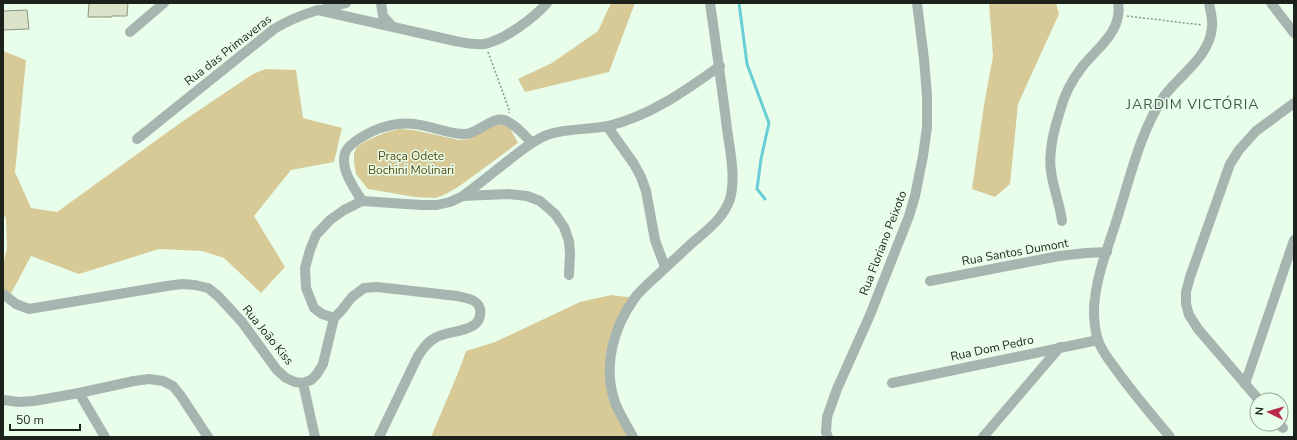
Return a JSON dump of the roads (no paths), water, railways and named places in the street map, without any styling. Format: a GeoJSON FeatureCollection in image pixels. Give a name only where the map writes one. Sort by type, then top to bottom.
{"type":"FeatureCollection","features":[{"type":"Feature","properties":{"kind":"street"},"geometry":{"type":"LineString","coordinates":[[130,32],[164,3]]}},
{"type":"Feature","properties":{"kind":"street","name":"Rua das Primaveras"},"geometry":{"type":"LineString","coordinates":[[137,139],[274,29],[289,20],[318,10],[346,3]]}},
{"type":"Feature","properties":{"kind":"street"},"geometry":{"type":"LineString","coordinates":[[381,3],[383,16],[392,26]]}},
{"type":"Feature","properties":{"kind":"street"},"geometry":{"type":"LineString","coordinates":[[318,10],[470,44],[484,44],[495,41],[511,32],[534,16],[547,3]]}},
{"type":"Feature","properties":{"kind":"street"},"geometry":{"type":"LineString","coordinates":[[633,437],[614,400],[610,383],[612,346],[619,324],[634,298],[665,267],[709,229],[724,212],[730,198],[732,183],[731,162],[720,66],[710,3]]}},
{"type":"Feature","properties":{"kind":"street","name":"Rua Floriano Peixoto"},"geometry":{"type":"LineString","coordinates":[[828,437],[826,432],[827,417],[837,389],[870,314],[906,223],[917,189],[927,127],[927,104],[924,59],[917,3]]}},
{"type":"Feature","properties":{"kind":"street"},"geometry":{"type":"LineString","coordinates":[[1062,222],[1051,170],[1050,157],[1060,109],[1070,86],[1082,67],[1109,37],[1115,26],[1118,15],[1118,3]]}},
{"type":"Feature","properties":{"kind":"street"},"geometry":{"type":"LineString","coordinates":[[1170,437],[1107,357],[1098,340],[1094,317],[1095,298],[1106,252],[1142,142],[1152,117],[1165,95],[1193,64],[1210,39],[1212,26],[1209,3]]}},
{"type":"Feature","properties":{"kind":"street"},"geometry":{"type":"LineString","coordinates":[[1271,3],[1294,33]]}},
{"type":"Feature","properties":{"kind":"street"},"geometry":{"type":"LineString","coordinates":[[334,318],[322,314],[314,308],[306,288],[305,268],[316,235],[330,220],[344,210],[362,201],[421,205],[437,205],[450,202],[463,196],[532,143],[548,135],[607,126],[634,117],[684,92],[720,66]]}},
{"type":"Feature","properties":{"kind":"street"},"geometry":{"type":"LineString","coordinates":[[1252,392],[1189,315],[1186,304],[1186,292],[1230,164],[1239,150],[1256,131],[1294,103]]}},
{"type":"Feature","properties":{"kind":"street"},"geometry":{"type":"LineString","coordinates":[[362,201],[346,171],[344,161],[345,154],[350,146],[362,137],[384,127],[400,124],[415,124],[452,133],[469,134],[501,119],[510,122],[532,143]]}},
{"type":"Feature","properties":{"kind":"street"},"geometry":{"type":"LineString","coordinates":[[607,126],[634,164],[641,177],[646,191],[655,240],[665,267]]}},
{"type":"Feature","properties":{"kind":"street"},"geometry":{"type":"LineString","coordinates":[[463,196],[508,194],[527,196],[540,202],[555,214],[564,227],[569,247],[569,275]]}},
{"type":"Feature","properties":{"kind":"street"},"geometry":{"type":"LineString","coordinates":[[1245,384],[1294,240]]}},
{"type":"Feature","properties":{"kind":"street","name":"Rua Santos Dumont"},"geometry":{"type":"LineString","coordinates":[[930,281],[1059,256],[1106,252]]}},
{"type":"Feature","properties":{"kind":"street","name":"Rua João Kiss"},"geometry":{"type":"LineString","coordinates":[[3,294],[16,304],[29,309],[167,286],[195,285],[208,288],[218,296],[242,322],[277,370],[286,378],[295,382],[303,383]]}},
{"type":"Feature","properties":{"kind":"street"},"geometry":{"type":"LineString","coordinates":[[315,437],[303,383],[311,380],[318,374],[323,364],[334,318],[342,311],[352,297],[364,288],[377,286],[457,296],[476,302],[480,309],[479,317],[474,325],[468,329],[442,334],[433,338],[418,356],[379,437]]}},
{"type":"Feature","properties":{"kind":"street","name":"Rua Dom Pedro"},"geometry":{"type":"LineString","coordinates":[[892,383],[1098,340]]}},
{"type":"Feature","properties":{"kind":"street"},"geometry":{"type":"LineString","coordinates":[[983,437],[1060,347]]}},
{"type":"Feature","properties":{"kind":"street"},"geometry":{"type":"LineString","coordinates":[[3,400],[19,402],[34,401],[134,381],[149,379],[163,381],[173,386],[208,437]]}},
{"type":"Feature","properties":{"kind":"street"},"geometry":{"type":"LineString","coordinates":[[79,393],[105,437]]}},
{"type":"Feature","properties":{"kind":"waterway"},"geometry":{"type":"LineString","coordinates":[[739,3],[747,64],[769,123],[761,159],[757,189],[765,199]]}},
{"type":"Feature","properties":{"kind":"district","name":"JARDIM VICTÓRIA"},"geometry":{"type":"Point","coordinates":[1193,104]}},
{"type":"Feature","properties":{"kind":"park label","name":"Praça Odete Bochini Molinari"},"geometry":{"type":"Point","coordinates":[411,163]}}]}
